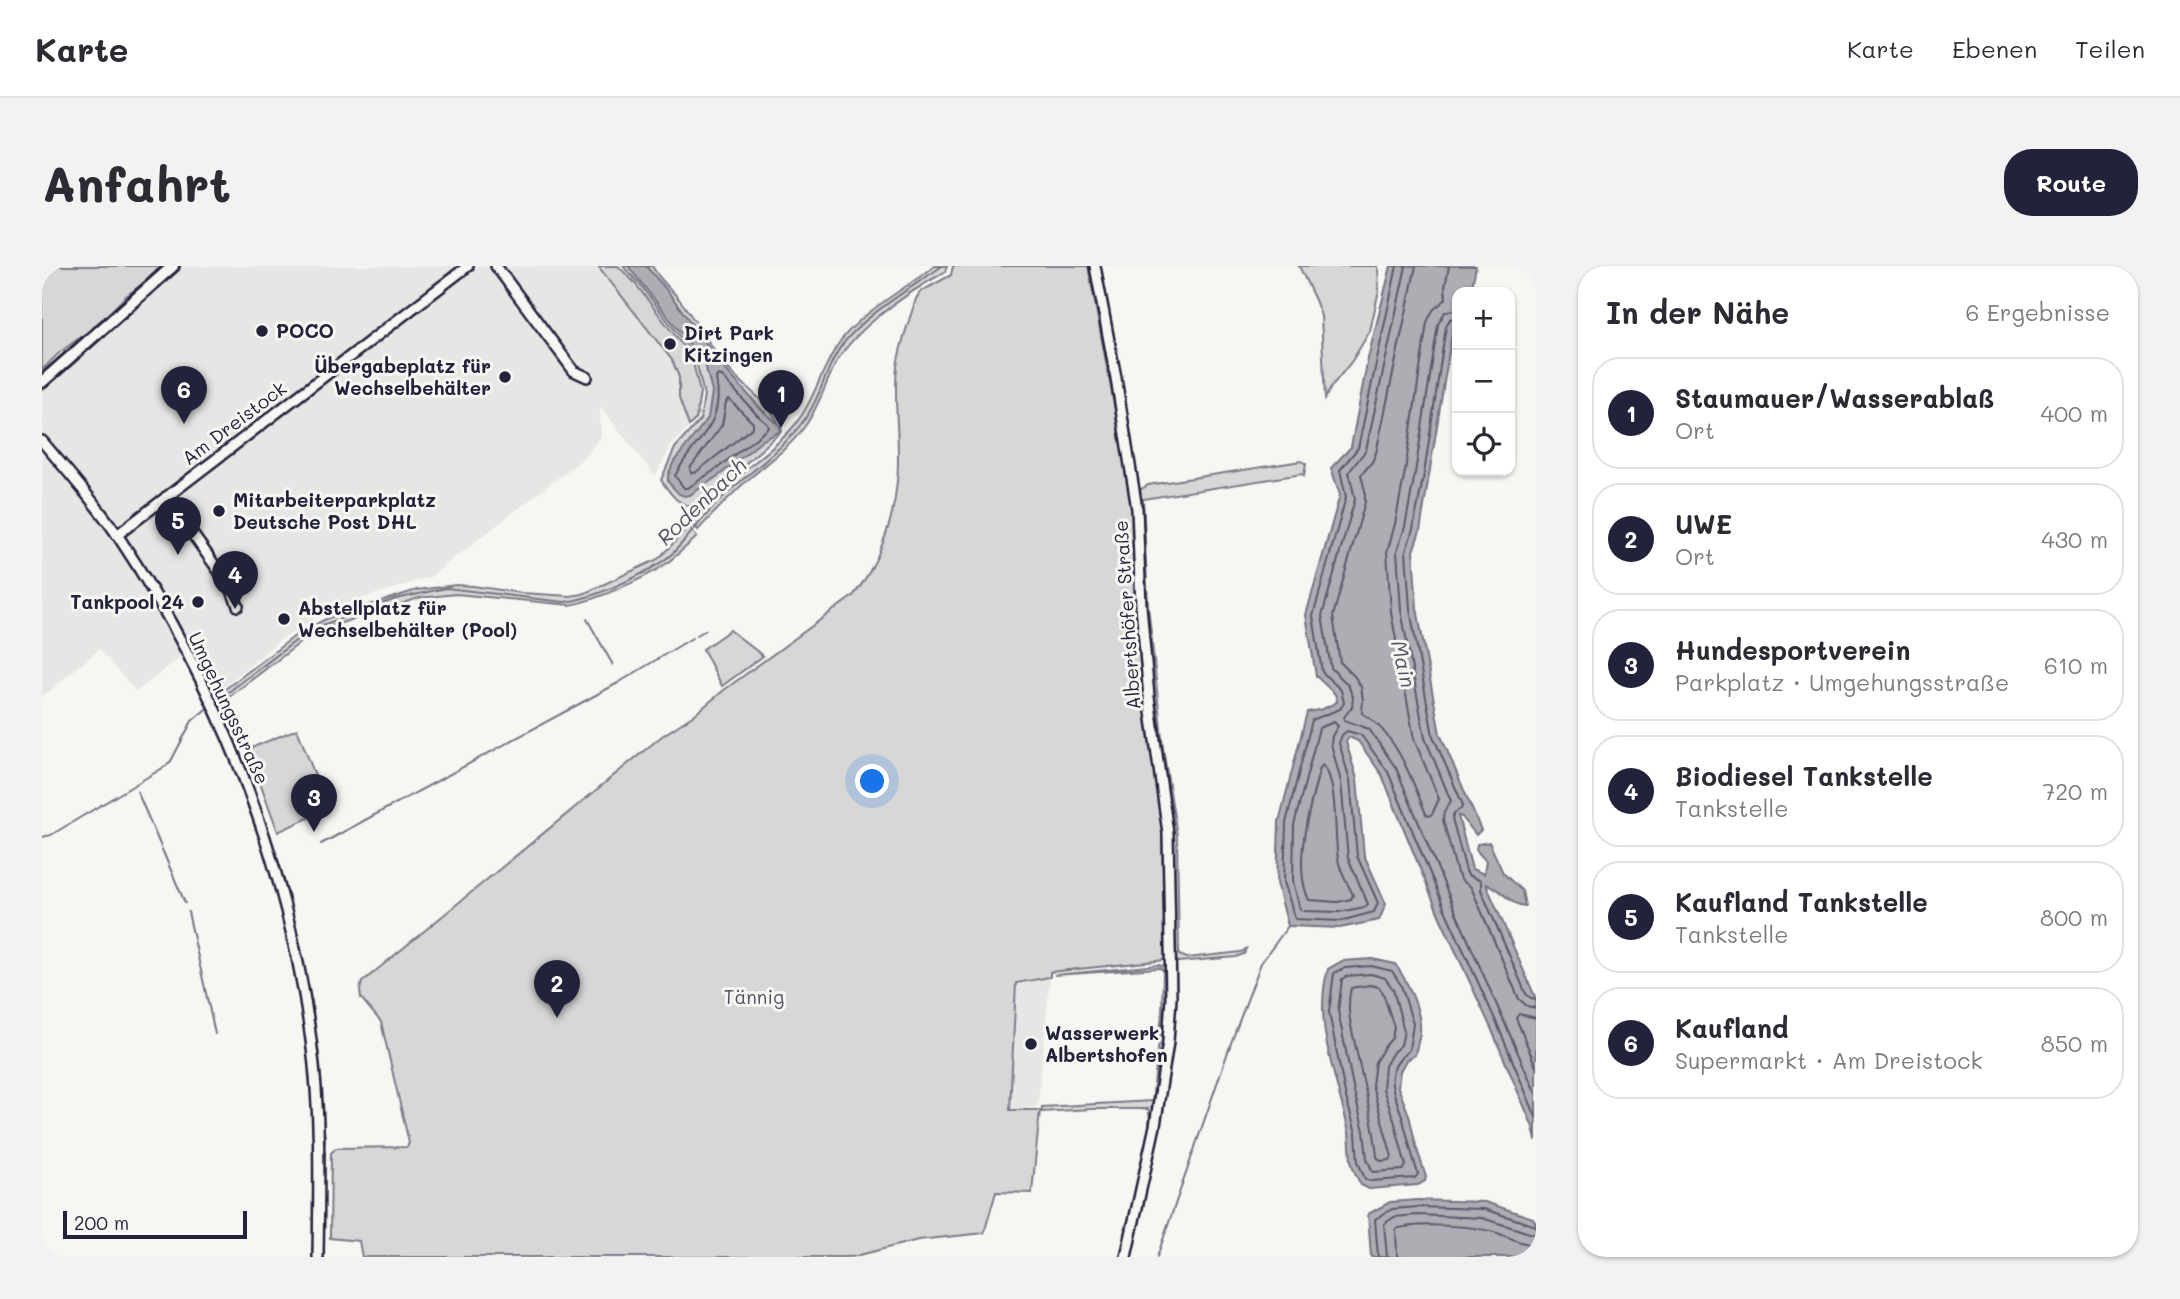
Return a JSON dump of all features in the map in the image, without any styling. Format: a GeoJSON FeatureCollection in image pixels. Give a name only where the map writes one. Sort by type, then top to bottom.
{"type":"FeatureCollection","features":[{"type":"Feature","properties":{"kind":"main road"},"geometry":{"type":"LineString","coordinates":[[42,382],[173,266]]}},
{"type":"Feature","properties":{"kind":"street","name":"Am Dreistock"},"geometry":{"type":"LineString","coordinates":[[117,535],[468,266]]}},
{"type":"Feature","properties":{"kind":"street"},"geometry":{"type":"LineString","coordinates":[[496,266],[574,371],[587,377]]}},
{"type":"Feature","properties":{"kind":"street","name":"Albertshöfer Straße"},"geometry":{"type":"LineString","coordinates":[[1094,266],[1116,378],[1137,509],[1141,606],[1149,697],[1168,834],[1171,964],[1168,1042],[1160,1100],[1126,1257]]}},
{"type":"Feature","properties":{"kind":"street"},"geometry":{"type":"LineString","coordinates":[[42,441],[99,509],[117,535]]}},
{"type":"Feature","properties":{"kind":"street"},"geometry":{"type":"LineString","coordinates":[[166,498],[231,588],[238,606]]}},
{"type":"Feature","properties":{"kind":"street","name":"Umgehungsstraße"},"geometry":{"type":"LineString","coordinates":[[117,535],[195,667],[245,779],[275,865],[298,955],[312,1042],[319,1147],[318,1257]]}},
{"type":"Feature","properties":{"kind":"shaded area"},"geometry":{"type":"Polygon","coordinates":[[[180,266],[619,266],[634,281],[693,358],[700,392],[697,419],[672,445],[655,476],[600,406],[601,437],[585,457],[430,577],[329,609],[279,641],[208,700],[184,654],[136,692],[99,649],[42,697],[42,390],[180,266]]]}},
{"type":"Feature","properties":{"kind":"shaded area"},"geometry":{"type":"Polygon","coordinates":[[[1050,977],[1038,1106],[1010,1111],[1016,983],[1050,977]]]}},
{"type":"Feature","properties":{"kind":"green space"},"geometry":{"type":"Polygon","coordinates":[[[42,266],[161,266],[98,324],[59,353],[42,370],[42,266]]]}},
{"type":"Feature","properties":{"kind":"green space","name":"Dirt Park Kitzingen"},"geometry":{"type":"Polygon","coordinates":[[[598,266],[618,266],[634,282],[692,358],[700,392],[696,419],[689,426],[679,398],[679,377],[672,360],[598,266]]]}},
{"type":"Feature","properties":{"kind":"green space"},"geometry":{"type":"Polygon","coordinates":[[[623,266],[652,266],[685,307],[726,366],[765,404],[782,431],[696,508],[676,498],[661,480],[675,448],[700,420],[704,395],[695,357],[623,266]]]}},
{"type":"Feature","properties":{"kind":"green space"},"geometry":{"type":"Polygon","coordinates":[[[935,266],[947,266],[945,272],[900,300],[856,337],[836,363],[810,419],[799,433],[698,530],[692,523],[793,427],[807,407],[833,353],[848,332],[935,266]]]}},
{"type":"Feature","properties":{"kind":"green space","name":"Tännig"},"geometry":{"type":"Polygon","coordinates":[[[953,266],[1088,266],[1131,496],[1151,741],[1162,827],[1165,960],[1050,972],[1050,977],[1016,983],[1010,1110],[1040,1110],[1032,1193],[996,1192],[984,1233],[918,1240],[852,1257],[362,1257],[359,1241],[330,1238],[331,1153],[336,1148],[407,1147],[409,1143],[381,1022],[361,998],[362,982],[662,736],[853,596],[877,557],[895,496],[898,467],[897,367],[905,333],[920,292],[951,275],[953,266]]]}},
{"type":"Feature","properties":{"kind":"green space"},"geometry":{"type":"Polygon","coordinates":[[[1299,266],[1378,266],[1379,290],[1370,331],[1325,399],[1321,316],[1299,266]]]}},
{"type":"Feature","properties":{"kind":"green space"},"geometry":{"type":"Polygon","coordinates":[[[1301,461],[1306,464],[1304,476],[1302,474],[1143,499],[1148,605],[1163,748],[1177,835],[1179,955],[1187,958],[1241,952],[1246,949],[1244,954],[1236,957],[1178,962],[1173,957],[1168,806],[1146,638],[1139,494],[1140,490],[1148,485],[1301,461]]]}},
{"type":"Feature","properties":{"kind":"green space"},"geometry":{"type":"Polygon","coordinates":[[[689,527],[697,537],[667,563],[633,582],[593,599],[570,605],[456,594],[419,598],[332,626],[305,639],[225,700],[220,693],[300,632],[328,618],[417,590],[456,585],[522,593],[570,596],[583,594],[658,559],[689,527]]]}},
{"type":"Feature","properties":{"kind":"green space"},"geometry":{"type":"Polygon","coordinates":[[[730,630],[763,656],[722,686],[703,649],[730,630]]]}},
{"type":"Feature","properties":{"kind":"green space"},"geometry":{"type":"Polygon","coordinates":[[[203,654],[222,686],[214,693],[196,657],[203,654]]]}},
{"type":"Feature","properties":{"kind":"green space"},"geometry":{"type":"Polygon","coordinates":[[[297,729],[328,809],[278,832],[248,749],[297,729]]]}},
{"type":"Feature","properties":{"kind":"green space"},"geometry":{"type":"Polygon","coordinates":[[[1159,965],[1166,967],[1167,1017],[1158,1093],[1146,1146],[1148,1109],[1042,1112],[1042,1107],[1152,1101],[1162,1014],[1163,970],[1160,968],[1054,975],[1159,965]]]}},
{"type":"Feature","properties":{"kind":"water"},"geometry":{"type":"Polygon","coordinates":[[[628,266],[646,266],[725,369],[762,410],[780,425],[781,431],[763,440],[690,495],[679,494],[668,482],[668,475],[673,463],[708,418],[712,392],[705,364],[628,266]]]}},
{"type":"Feature","properties":{"kind":"water","name":"Main"},"geometry":{"type":"Polygon","coordinates":[[[1391,266],[1476,266],[1472,287],[1452,287],[1452,333],[1420,531],[1413,551],[1417,608],[1440,734],[1481,830],[1476,835],[1462,817],[1458,816],[1472,869],[1484,874],[1486,861],[1476,850],[1477,844],[1489,842],[1503,873],[1522,891],[1525,906],[1514,903],[1486,884],[1536,999],[1536,1141],[1533,1127],[1439,915],[1382,775],[1358,741],[1349,737],[1346,742],[1357,779],[1364,855],[1386,904],[1379,920],[1340,928],[1288,926],[1277,883],[1279,822],[1307,712],[1323,709],[1337,702],[1335,694],[1316,676],[1306,615],[1340,495],[1331,468],[1351,447],[1368,358],[1391,266]]]}},
{"type":"Feature","properties":{"kind":"water"},"geometry":{"type":"Polygon","coordinates":[[[1372,959],[1395,964],[1409,987],[1419,1015],[1420,1033],[1415,1055],[1406,1060],[1400,1071],[1398,1087],[1409,1115],[1426,1177],[1425,1181],[1418,1185],[1369,1189],[1361,1185],[1352,1163],[1349,1133],[1328,1052],[1323,1010],[1328,969],[1342,961],[1372,959]]]}},
{"type":"Feature","properties":{"kind":"water"},"geometry":{"type":"Polygon","coordinates":[[[1390,1202],[1485,1202],[1533,1218],[1536,1224],[1536,1257],[1371,1257],[1368,1214],[1390,1202]]]}},
{"type":"Feature","properties":{"kind":"waterway","name":"Rodenbach"},"geometry":{"type":"LineString","coordinates":[[218,700],[311,629],[396,599],[446,588],[564,602],[606,590],[652,568],[674,552],[720,500],[799,427],[812,407],[840,349],[856,329],[879,309],[942,266]]}},
{"type":"Feature","properties":{"kind":"waterway"},"geometry":{"type":"LineString","coordinates":[[587,619],[613,665]]}},
{"type":"Feature","properties":{"kind":"waterway"},"geometry":{"type":"LineString","coordinates":[[697,635],[706,630]]}},
{"type":"Feature","properties":{"kind":"waterway"},"geometry":{"type":"LineString","coordinates":[[321,844],[618,683],[692,638]]}},
{"type":"Feature","properties":{"kind":"waterway","name":"Rodenbach"},"geometry":{"type":"LineString","coordinates":[[42,837],[51,835],[166,766],[192,721],[206,709]]}},
{"type":"Feature","properties":{"kind":"waterway"},"geometry":{"type":"LineString","coordinates":[[137,791],[185,903]]}},
{"type":"Feature","properties":{"kind":"waterway"},"geometry":{"type":"LineString","coordinates":[[188,912],[215,1034]]}},
{"type":"Feature","properties":{"kind":"waterway"},"geometry":{"type":"LineString","coordinates":[[1157,1257],[1261,963],[1288,926]]}},
{"type":"Feature","properties":{"kind":"waterway"},"geometry":{"type":"LineString","coordinates":[[312,1000],[317,1051]]}},
{"type":"Feature","properties":{"kind":"waterway"},"geometry":{"type":"LineString","coordinates":[[321,1098],[325,1142]]}},
{"type":"Feature","properties":{"kind":"waterway"},"geometry":{"type":"LineString","coordinates":[[323,1211],[325,1151]]}},
{"type":"Feature","properties":{"kind":"place","name":"POCO"},"geometry":{"type":"Point","coordinates":[262,331]}},
{"type":"Feature","properties":{"kind":"place","name":"Dirt Park Kitzingen"},"geometry":{"type":"Point","coordinates":[670,344]}},
{"type":"Feature","properties":{"kind":"place","name":"Übergabeplatz für Wechselbehälter"},"geometry":{"type":"Point","coordinates":[505,377]}},
{"type":"Feature","properties":{"kind":"place","name":"Kaufland"},"geometry":{"type":"Point","coordinates":[184,424]}},
{"type":"Feature","properties":{"kind":"place","name":"Staumauer/Wasserablaß"},"geometry":{"type":"Point","coordinates":[781,428]}},
{"type":"Feature","properties":{"kind":"place","name":"Mitarbeiterparkplatz Deutsche Post DHL"},"geometry":{"type":"Point","coordinates":[219,511]}},
{"type":"Feature","properties":{"kind":"place","name":"Kaufland Tankstelle"},"geometry":{"type":"Point","coordinates":[178,555]}},
{"type":"Feature","properties":{"kind":"place","name":"Tankpool 24"},"geometry":{"type":"Point","coordinates":[198,602]}},
{"type":"Feature","properties":{"kind":"place","name":"Biodiesel Tankstelle"},"geometry":{"type":"Point","coordinates":[235,609]}},
{"type":"Feature","properties":{"kind":"place","name":"Abstellplatz für Wechselbehälter (Pool)"},"geometry":{"type":"Point","coordinates":[284,619]}},
{"type":"Feature","properties":{"kind":"place","name":"Hundesportverein"},"geometry":{"type":"Point","coordinates":[314,832]}},
{"type":"Feature","properties":{"kind":"place","name":"UWE"},"geometry":{"type":"Point","coordinates":[557,1018]}},
{"type":"Feature","properties":{"kind":"place","name":"Wasserwerk Albertshofen"},"geometry":{"type":"Point","coordinates":[1031,1044]}}]}
